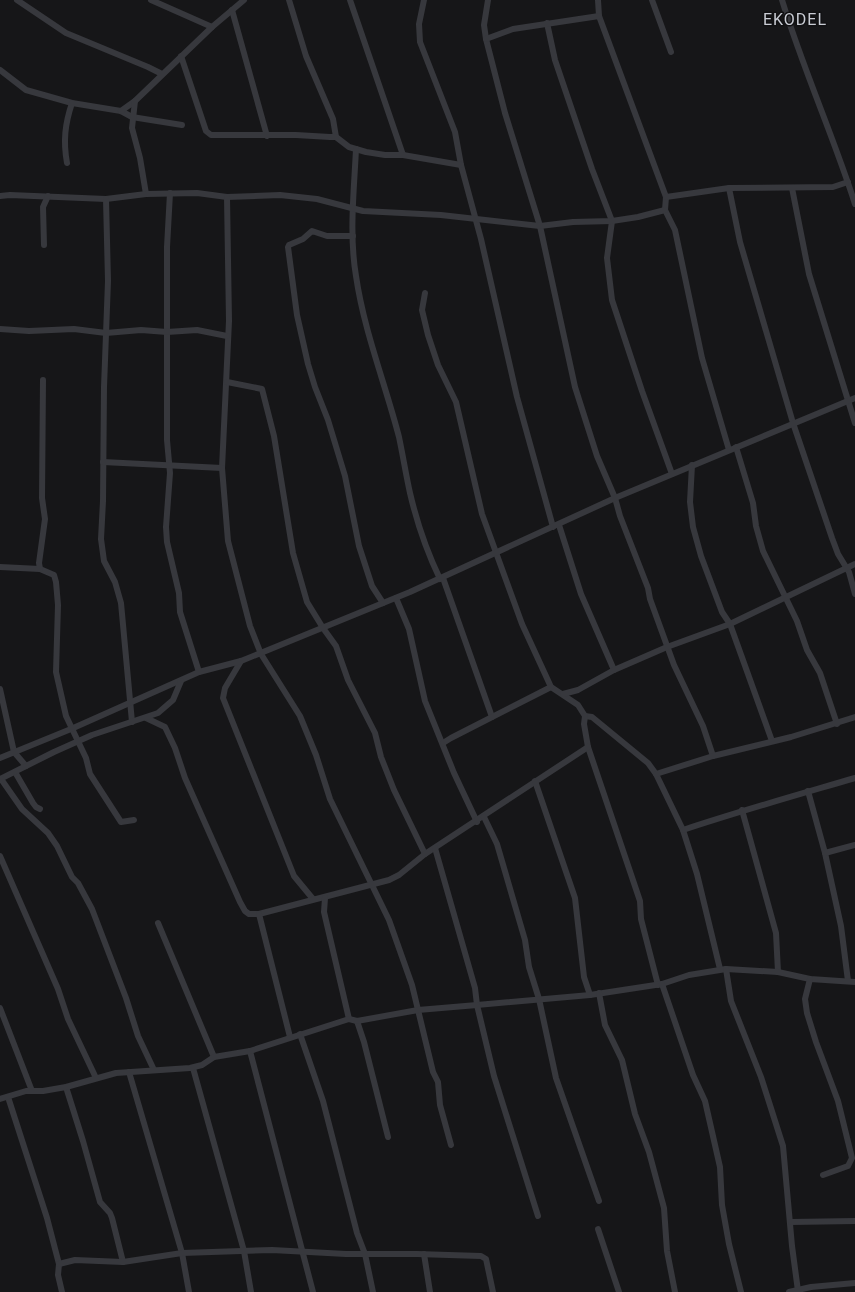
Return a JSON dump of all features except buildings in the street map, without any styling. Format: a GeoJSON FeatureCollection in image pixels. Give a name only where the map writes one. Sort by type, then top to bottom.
{"type":"FeatureCollection","features":[{"type":"Feature","properties":{"kind":"street"},"geometry":{"type":"LineString","coordinates":[[17,0],[66,33],[124,56],[162,74]]}},
{"type":"Feature","properties":{"kind":"street"},"geometry":{"type":"LineString","coordinates":[[151,0],[212,27]]}},
{"type":"Feature","properties":{"kind":"street"},"geometry":{"type":"LineString","coordinates":[[121,112],[212,27],[244,0]]}},
{"type":"Feature","properties":{"kind":"street"},"geometry":{"type":"LineString","coordinates":[[289,0],[306,56],[334,119],[336,137],[342,144],[356,149],[385,155],[403,155],[461,165]]}},
{"type":"Feature","properties":{"kind":"street"},"geometry":{"type":"LineString","coordinates":[[350,0],[403,155]]}},
{"type":"Feature","properties":{"kind":"street"},"geometry":{"type":"LineString","coordinates":[[424,0],[419,24],[420,42],[455,132],[461,165],[517,397],[556,526],[580,594],[614,670]]}},
{"type":"Feature","properties":{"kind":"street"},"geometry":{"type":"LineString","coordinates":[[488,0],[484,25],[486,39],[509,127],[540,226],[575,387],[597,456],[615,498],[622,523],[648,588],[650,599],[667,647],[703,726],[713,756]]}},
{"type":"Feature","properties":{"kind":"street"},"geometry":{"type":"LineString","coordinates":[[598,0],[599,16],[666,197],[665,210],[675,230],[702,358],[729,450]]}},
{"type":"Feature","properties":{"kind":"street"},"geometry":{"type":"LineString","coordinates":[[652,0],[671,52]]}},
{"type":"Feature","properties":{"kind":"street"},"geometry":{"type":"LineString","coordinates":[[782,0],[794,40],[855,204]]}},
{"type":"Feature","properties":{"kind":"street"},"geometry":{"type":"LineString","coordinates":[[232,10],[267,136]]}},
{"type":"Feature","properties":{"kind":"street"},"geometry":{"type":"LineString","coordinates":[[486,39],[513,29],[599,16]]}},
{"type":"Feature","properties":{"kind":"street"},"geometry":{"type":"LineString","coordinates":[[548,23],[555,60],[592,169],[612,221],[607,258],[612,300],[642,391],[672,474]]}},
{"type":"Feature","properties":{"kind":"street"},"geometry":{"type":"LineString","coordinates":[[181,56],[208,133],[217,136],[296,135],[336,137]]}},
{"type":"Feature","properties":{"kind":"street"},"geometry":{"type":"LineString","coordinates":[[0,70],[26,90],[72,103],[121,112],[132,117],[182,125]]}},
{"type":"Feature","properties":{"kind":"street"},"geometry":{"type":"LineString","coordinates":[[134,101],[132,117],[134,136],[140,158],[146,194]]}},
{"type":"Feature","properties":{"kind":"street"},"geometry":{"type":"LineString","coordinates":[[67,163],[64,136],[67,118],[72,103]]}},
{"type":"Feature","properties":{"kind":"street"},"geometry":{"type":"LineString","coordinates":[[356,149],[353,208],[356,274],[370,338],[399,438],[410,495],[427,550],[441,578],[492,717]]}},
{"type":"Feature","properties":{"kind":"street"},"geometry":{"type":"LineString","coordinates":[[666,197],[729,188],[833,187],[848,182]]}},
{"type":"Feature","properties":{"kind":"street"},"geometry":{"type":"LineString","coordinates":[[729,188],[740,242],[793,423],[832,538],[848,572],[855,594]]}},
{"type":"Feature","properties":{"kind":"street"},"geometry":{"type":"LineString","coordinates":[[792,188],[809,274],[855,423]]}},
{"type":"Feature","properties":{"kind":"street"},"geometry":{"type":"LineString","coordinates":[[0,196],[48,196],[106,200],[146,194],[198,192],[227,197],[280,195],[305,197],[363,211],[475,218],[540,226],[573,222],[612,221],[638,217],[665,210]]}},
{"type":"Feature","properties":{"kind":"street"},"geometry":{"type":"LineString","coordinates":[[170,193],[167,247],[167,440],[170,473],[166,527],[169,557],[179,593],[180,612],[199,672]]}},
{"type":"Feature","properties":{"kind":"street"},"geometry":{"type":"LineString","coordinates":[[44,244],[43,207],[48,196]]}},
{"type":"Feature","properties":{"kind":"street"},"geometry":{"type":"LineString","coordinates":[[227,197],[229,314],[222,468],[228,542],[250,626],[261,654],[300,716],[316,755],[330,799],[389,920],[412,985],[433,1072],[438,1082],[440,1105],[451,1145]]}},
{"type":"Feature","properties":{"kind":"street"},"geometry":{"type":"LineString","coordinates":[[106,200],[108,281],[102,551],[104,561],[116,582],[121,603],[132,722]]}},
{"type":"Feature","properties":{"kind":"street"},"geometry":{"type":"LineString","coordinates":[[354,236],[327,236],[312,231],[303,239],[290,244],[288,248],[298,315],[308,364],[328,420],[347,483],[359,546],[372,586],[383,603]]}},
{"type":"Feature","properties":{"kind":"street"},"geometry":{"type":"LineString","coordinates":[[425,293],[422,310],[424,321],[438,365],[456,402],[475,488],[496,554],[522,624],[551,687],[578,705],[585,716],[584,724],[588,747],[640,901],[641,919],[660,984],[693,1075],[705,1101],[720,1168],[722,1205],[728,1244],[741,1292]]}},
{"type":"Feature","properties":{"kind":"street"},"geometry":{"type":"LineString","coordinates":[[0,329],[29,331],[74,329],[106,333],[141,330],[167,332],[197,330],[227,336]]}},
{"type":"Feature","properties":{"kind":"street"},"geometry":{"type":"LineString","coordinates":[[40,569],[39,562],[45,519],[42,498],[43,380]]}},
{"type":"Feature","properties":{"kind":"street"},"geometry":{"type":"LineString","coordinates":[[227,382],[262,389],[274,436],[293,553],[307,602],[336,646],[348,680],[375,733],[381,757],[392,783],[425,854]]}},
{"type":"Feature","properties":{"kind":"street"},"geometry":{"type":"LineString","coordinates":[[0,758],[71,729],[199,672],[261,654],[396,598],[496,554],[615,498],[855,398]]}},
{"type":"Feature","properties":{"kind":"street"},"geometry":{"type":"LineString","coordinates":[[736,447],[753,503],[758,536],[785,598],[797,620],[807,650],[820,673],[837,724]]}},
{"type":"Feature","properties":{"kind":"street"},"geometry":{"type":"LineString","coordinates":[[103,462],[169,464],[222,468]]}},
{"type":"Feature","properties":{"kind":"street"},"geometry":{"type":"LineString","coordinates":[[692,465],[690,502],[693,527],[701,556],[722,612],[730,624],[772,741]]}},
{"type":"Feature","properties":{"kind":"street"},"geometry":{"type":"LineString","coordinates":[[563,694],[578,690],[614,670],[667,647],[730,624],[855,564]]}},
{"type":"Feature","properties":{"kind":"street"},"geometry":{"type":"LineString","coordinates":[[0,567],[40,569],[54,575],[56,582],[58,627],[56,672],[66,716],[71,729],[79,741],[86,758],[90,774],[118,819],[121,822],[134,820]]}},
{"type":"Feature","properties":{"kind":"street"},"geometry":{"type":"LineString","coordinates":[[396,598],[409,629],[424,696],[444,743],[454,773],[477,822]]}},
{"type":"Feature","properties":{"kind":"street"},"geometry":{"type":"LineString","coordinates":[[241,661],[224,688],[223,698],[294,876],[313,899]]}},
{"type":"Feature","properties":{"kind":"street"},"geometry":{"type":"LineString","coordinates":[[154,1070],[138,1036],[126,998],[92,908],[78,883],[72,878],[53,840],[22,809],[1,779],[79,741],[146,718],[166,707],[175,696],[181,680]]}},
{"type":"Feature","properties":{"kind":"street"},"geometry":{"type":"LineString","coordinates":[[444,743],[551,687]]}},
{"type":"Feature","properties":{"kind":"street"},"geometry":{"type":"LineString","coordinates":[[0,689],[14,752],[26,766]]}},
{"type":"Feature","properties":{"kind":"street"},"geometry":{"type":"LineString","coordinates":[[578,690],[578,705]]}},
{"type":"Feature","properties":{"kind":"street"},"geometry":{"type":"LineString","coordinates":[[585,716],[592,717],[648,763],[656,774],[683,830],[697,874],[731,1001],[761,1077],[784,1146],[792,1246],[798,1291]]}},
{"type":"Feature","properties":{"kind":"street"},"geometry":{"type":"LineString","coordinates":[[656,774],[713,756],[837,724],[855,717]]}},
{"type":"Feature","properties":{"kind":"street"},"geometry":{"type":"LineString","coordinates":[[146,718],[165,727],[175,748],[194,799],[245,911],[249,914],[259,914],[313,899],[324,898],[399,876],[425,854],[477,822],[535,781],[588,747]]}},
{"type":"Feature","properties":{"kind":"street"},"geometry":{"type":"LineString","coordinates":[[15,772],[36,807],[40,809]]}},
{"type":"Feature","properties":{"kind":"street"},"geometry":{"type":"LineString","coordinates":[[683,830],[742,810],[782,800],[855,778]]}},
{"type":"Feature","properties":{"kind":"street"},"geometry":{"type":"LineString","coordinates":[[535,781],[575,898],[584,977],[590,995]]}},
{"type":"Feature","properties":{"kind":"street"},"geometry":{"type":"LineString","coordinates":[[808,791],[825,853],[841,926],[848,981]]}},
{"type":"Feature","properties":{"kind":"street"},"geometry":{"type":"LineString","coordinates":[[742,810],[776,933],[778,972]]}},
{"type":"Feature","properties":{"kind":"street"},"geometry":{"type":"LineString","coordinates":[[484,817],[497,844],[526,940],[531,979],[539,999],[556,1078],[600,1201]]}},
{"type":"Feature","properties":{"kind":"street"},"geometry":{"type":"LineString","coordinates":[[825,853],[855,845]]}},
{"type":"Feature","properties":{"kind":"street"},"geometry":{"type":"LineString","coordinates":[[435,848],[475,988],[477,1005],[494,1076],[538,1216]]}},
{"type":"Feature","properties":{"kind":"street"},"geometry":{"type":"LineString","coordinates":[[0,856],[58,989],[68,1019],[96,1078]]}},
{"type":"Feature","properties":{"kind":"street"},"geometry":{"type":"LineString","coordinates":[[324,898],[324,912],[349,1019]]}},
{"type":"Feature","properties":{"kind":"street"},"geometry":{"type":"LineString","coordinates":[[259,914],[290,1037]]}},
{"type":"Feature","properties":{"kind":"street"},"geometry":{"type":"LineString","coordinates":[[158,923],[214,1057]]}},
{"type":"Feature","properties":{"kind":"street"},"geometry":{"type":"LineString","coordinates":[[0,1099],[32,1091],[66,1087],[96,1078],[129,1072],[192,1068],[202,1065],[214,1057],[250,1051],[349,1019],[357,1021],[418,1010],[590,995],[660,984],[689,975],[723,969],[778,972],[810,979],[855,982]]}},
{"type":"Feature","properties":{"kind":"street"},"geometry":{"type":"LineString","coordinates":[[810,979],[805,999],[807,1012],[816,1042],[838,1101],[852,1158],[848,1166],[823,1175]]}},
{"type":"Feature","properties":{"kind":"street"},"geometry":{"type":"LineString","coordinates":[[599,993],[605,1025],[622,1060],[635,1114],[650,1152],[664,1208],[667,1251],[675,1292]]}},
{"type":"Feature","properties":{"kind":"street"},"geometry":{"type":"LineString","coordinates":[[0,1008],[32,1091]]}},
{"type":"Feature","properties":{"kind":"street"},"geometry":{"type":"LineString","coordinates":[[357,1021],[364,1042],[388,1137]]}},
{"type":"Feature","properties":{"kind":"street"},"geometry":{"type":"LineString","coordinates":[[300,1034],[323,1101],[356,1233],[364,1254],[373,1292]]}},
{"type":"Feature","properties":{"kind":"street"},"geometry":{"type":"LineString","coordinates":[[250,1051],[304,1251],[313,1292]]}},
{"type":"Feature","properties":{"kind":"street"},"geometry":{"type":"LineString","coordinates":[[192,1068],[244,1251],[251,1292]]}},
{"type":"Feature","properties":{"kind":"street"},"geometry":{"type":"LineString","coordinates":[[129,1072],[182,1253],[189,1292]]}},
{"type":"Feature","properties":{"kind":"street"},"geometry":{"type":"LineString","coordinates":[[66,1087],[100,1202],[110,1213],[112,1218],[123,1262]]}},
{"type":"Feature","properties":{"kind":"street"},"geometry":{"type":"LineString","coordinates":[[8,1097],[47,1218],[59,1264],[58,1275],[62,1292]]}},
{"type":"Feature","properties":{"kind":"street"},"geometry":{"type":"LineString","coordinates":[[791,1222],[855,1221]]}},
{"type":"Feature","properties":{"kind":"street"},"geometry":{"type":"LineString","coordinates":[[598,1229],[619,1292]]}},
{"type":"Feature","properties":{"kind":"street"},"geometry":{"type":"LineString","coordinates":[[59,1264],[83,1260],[123,1262],[182,1253],[244,1251],[304,1251],[333,1254],[424,1254],[484,1257],[493,1292]]}},
{"type":"Feature","properties":{"kind":"street"},"geometry":{"type":"LineString","coordinates":[[424,1254],[430,1292]]}},
{"type":"Feature","properties":{"kind":"street"},"geometry":{"type":"LineString","coordinates":[[789,1292],[855,1283]]}},
{"type":"Feature","properties":{"kind":"district","name":"EKODEL"},"geometry":{"type":"Point","coordinates":[795,19]}}]}
